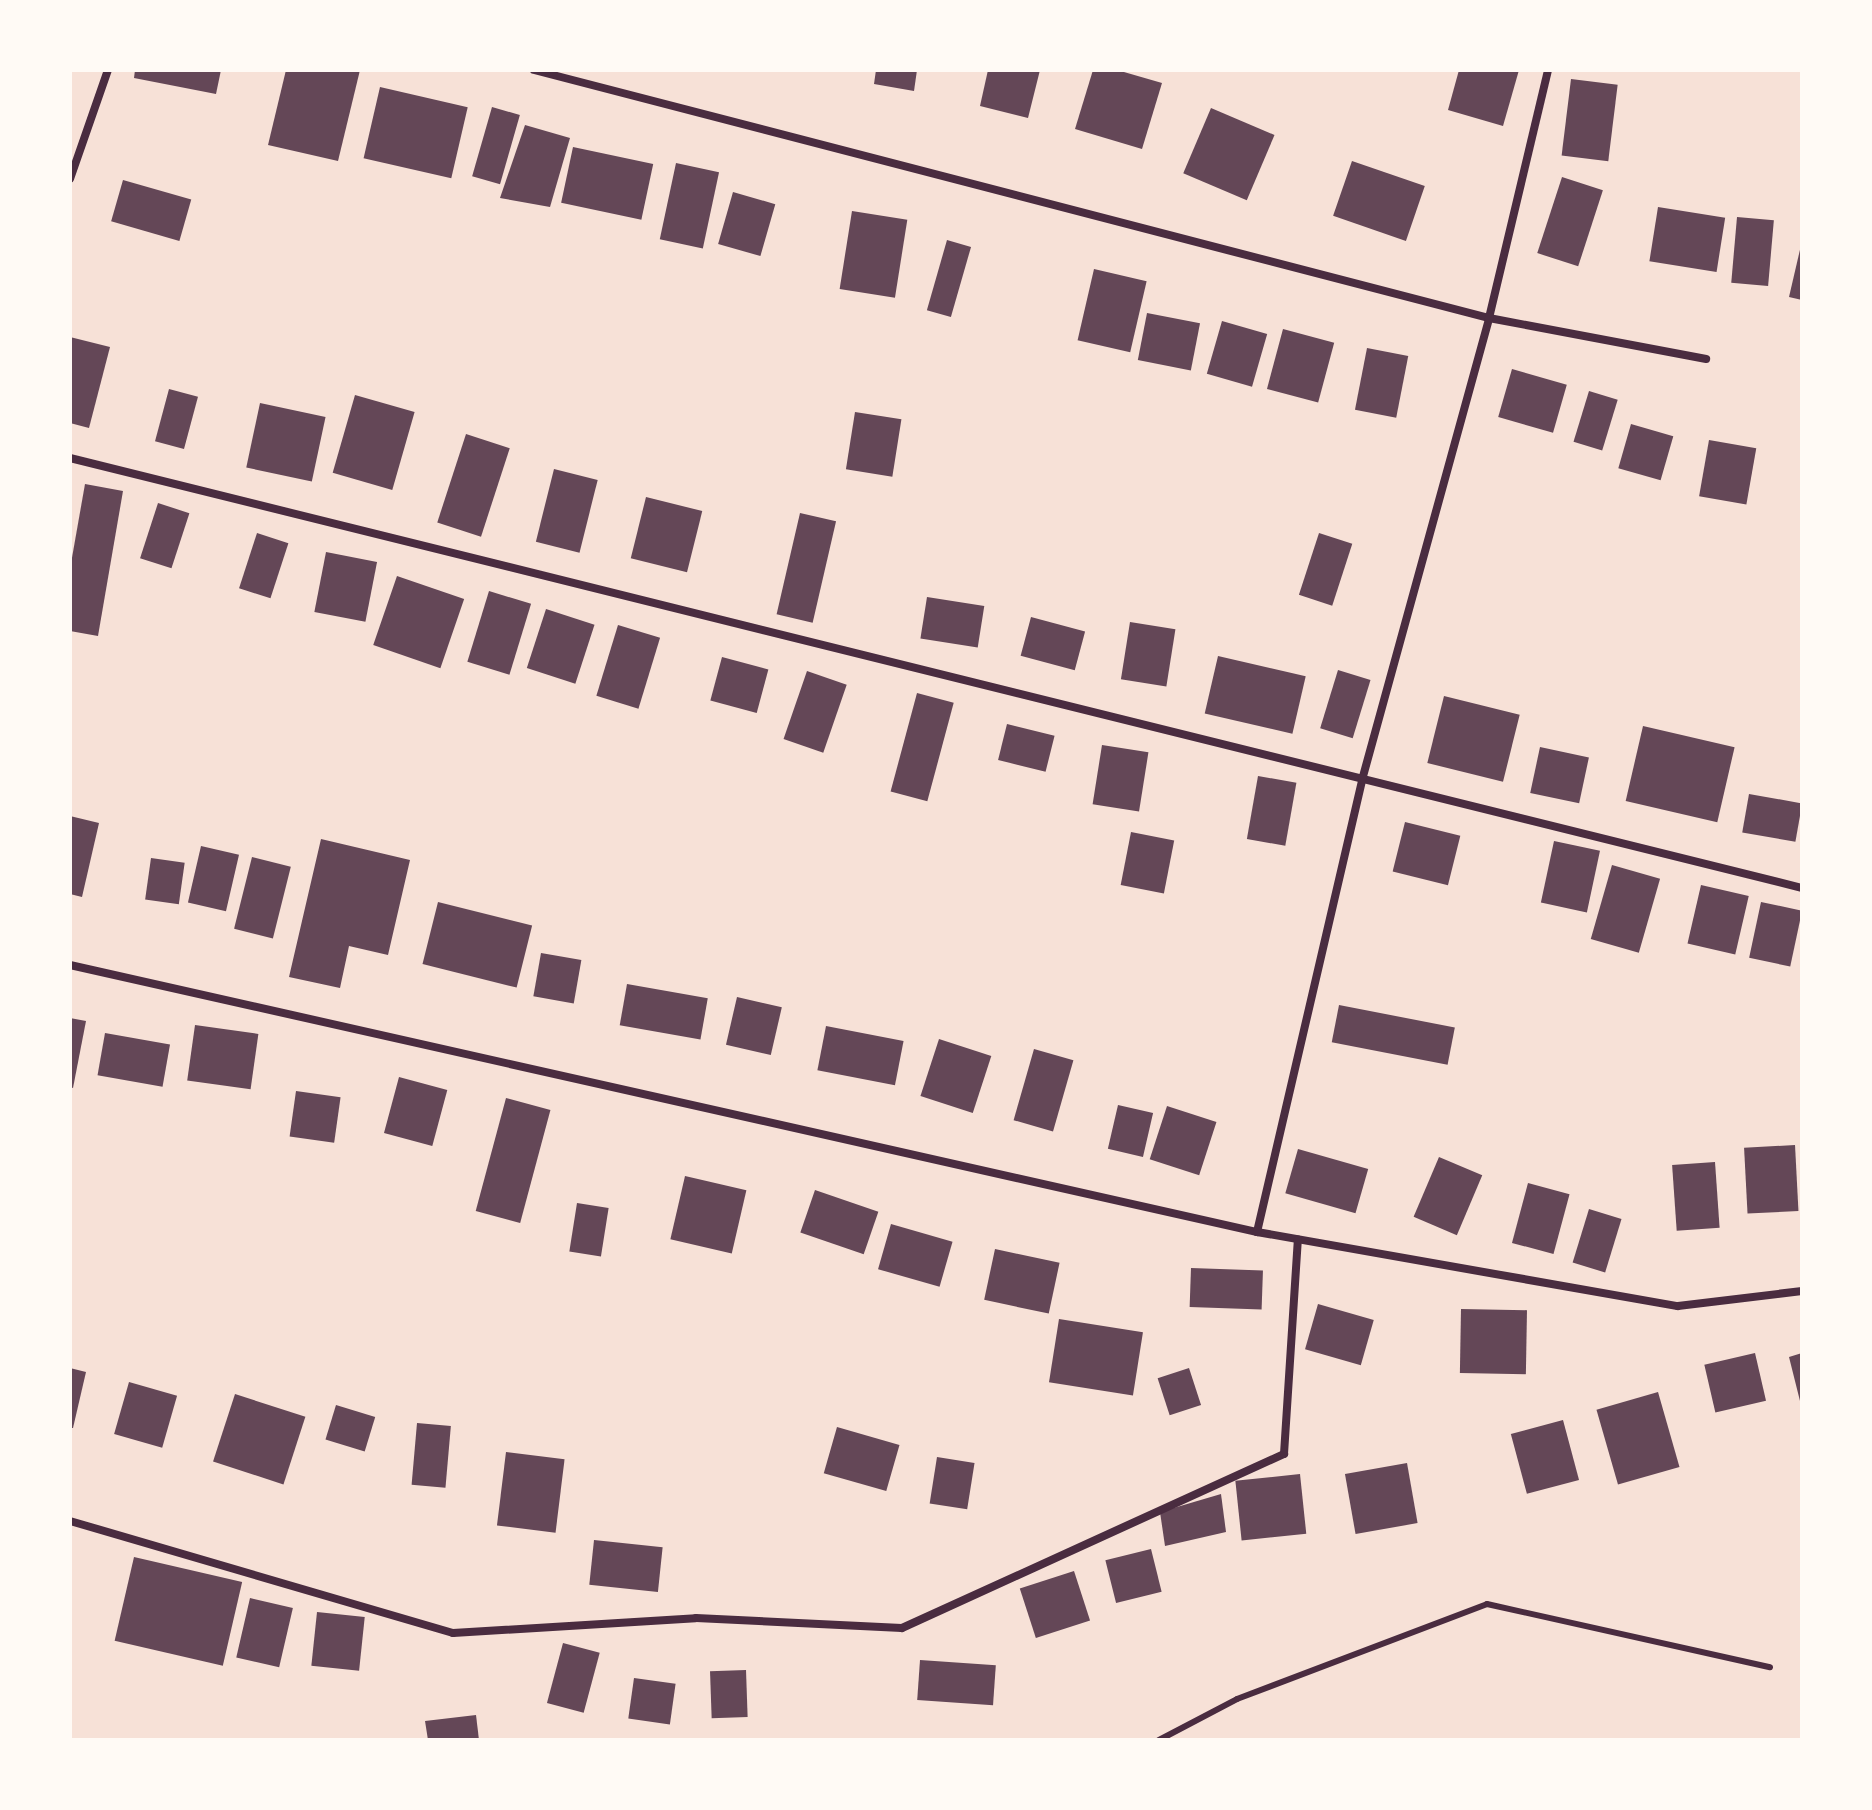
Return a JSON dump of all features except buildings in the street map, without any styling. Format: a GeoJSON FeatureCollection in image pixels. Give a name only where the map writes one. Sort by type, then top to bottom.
{"type":"FeatureCollection","features":[{"type":"Feature","properties":{"kind":"street"},"geometry":{"type":"LineString","coordinates":[[70,179],[108,70]]}},
{"type":"Feature","properties":{"kind":"street"},"geometry":{"type":"LineString","coordinates":[[534,70],[1489,318],[1706,359]]}},
{"type":"Feature","properties":{"kind":"street"},"geometry":{"type":"LineString","coordinates":[[1257,1232],[1362,780],[1489,318],[1548,70]]}},
{"type":"Feature","properties":{"kind":"street"},"geometry":{"type":"LineString","coordinates":[[70,458],[1802,888]]}},
{"type":"Feature","properties":{"kind":"street"},"geometry":{"type":"LineString","coordinates":[[70,965],[1257,1232],[1678,1306],[1802,1291]]}},
{"type":"Feature","properties":{"kind":"street"},"geometry":{"type":"LineString","coordinates":[[70,1521],[453,1633],[696,1618],[902,1628],[1284,1454],[1298,1239]]}},
{"type":"Feature","properties":{"kind":"lane"},"geometry":{"type":"LineString","coordinates":[[1159,1740],[1237,1699],[1487,1604],[1770,1667]]}}]}
